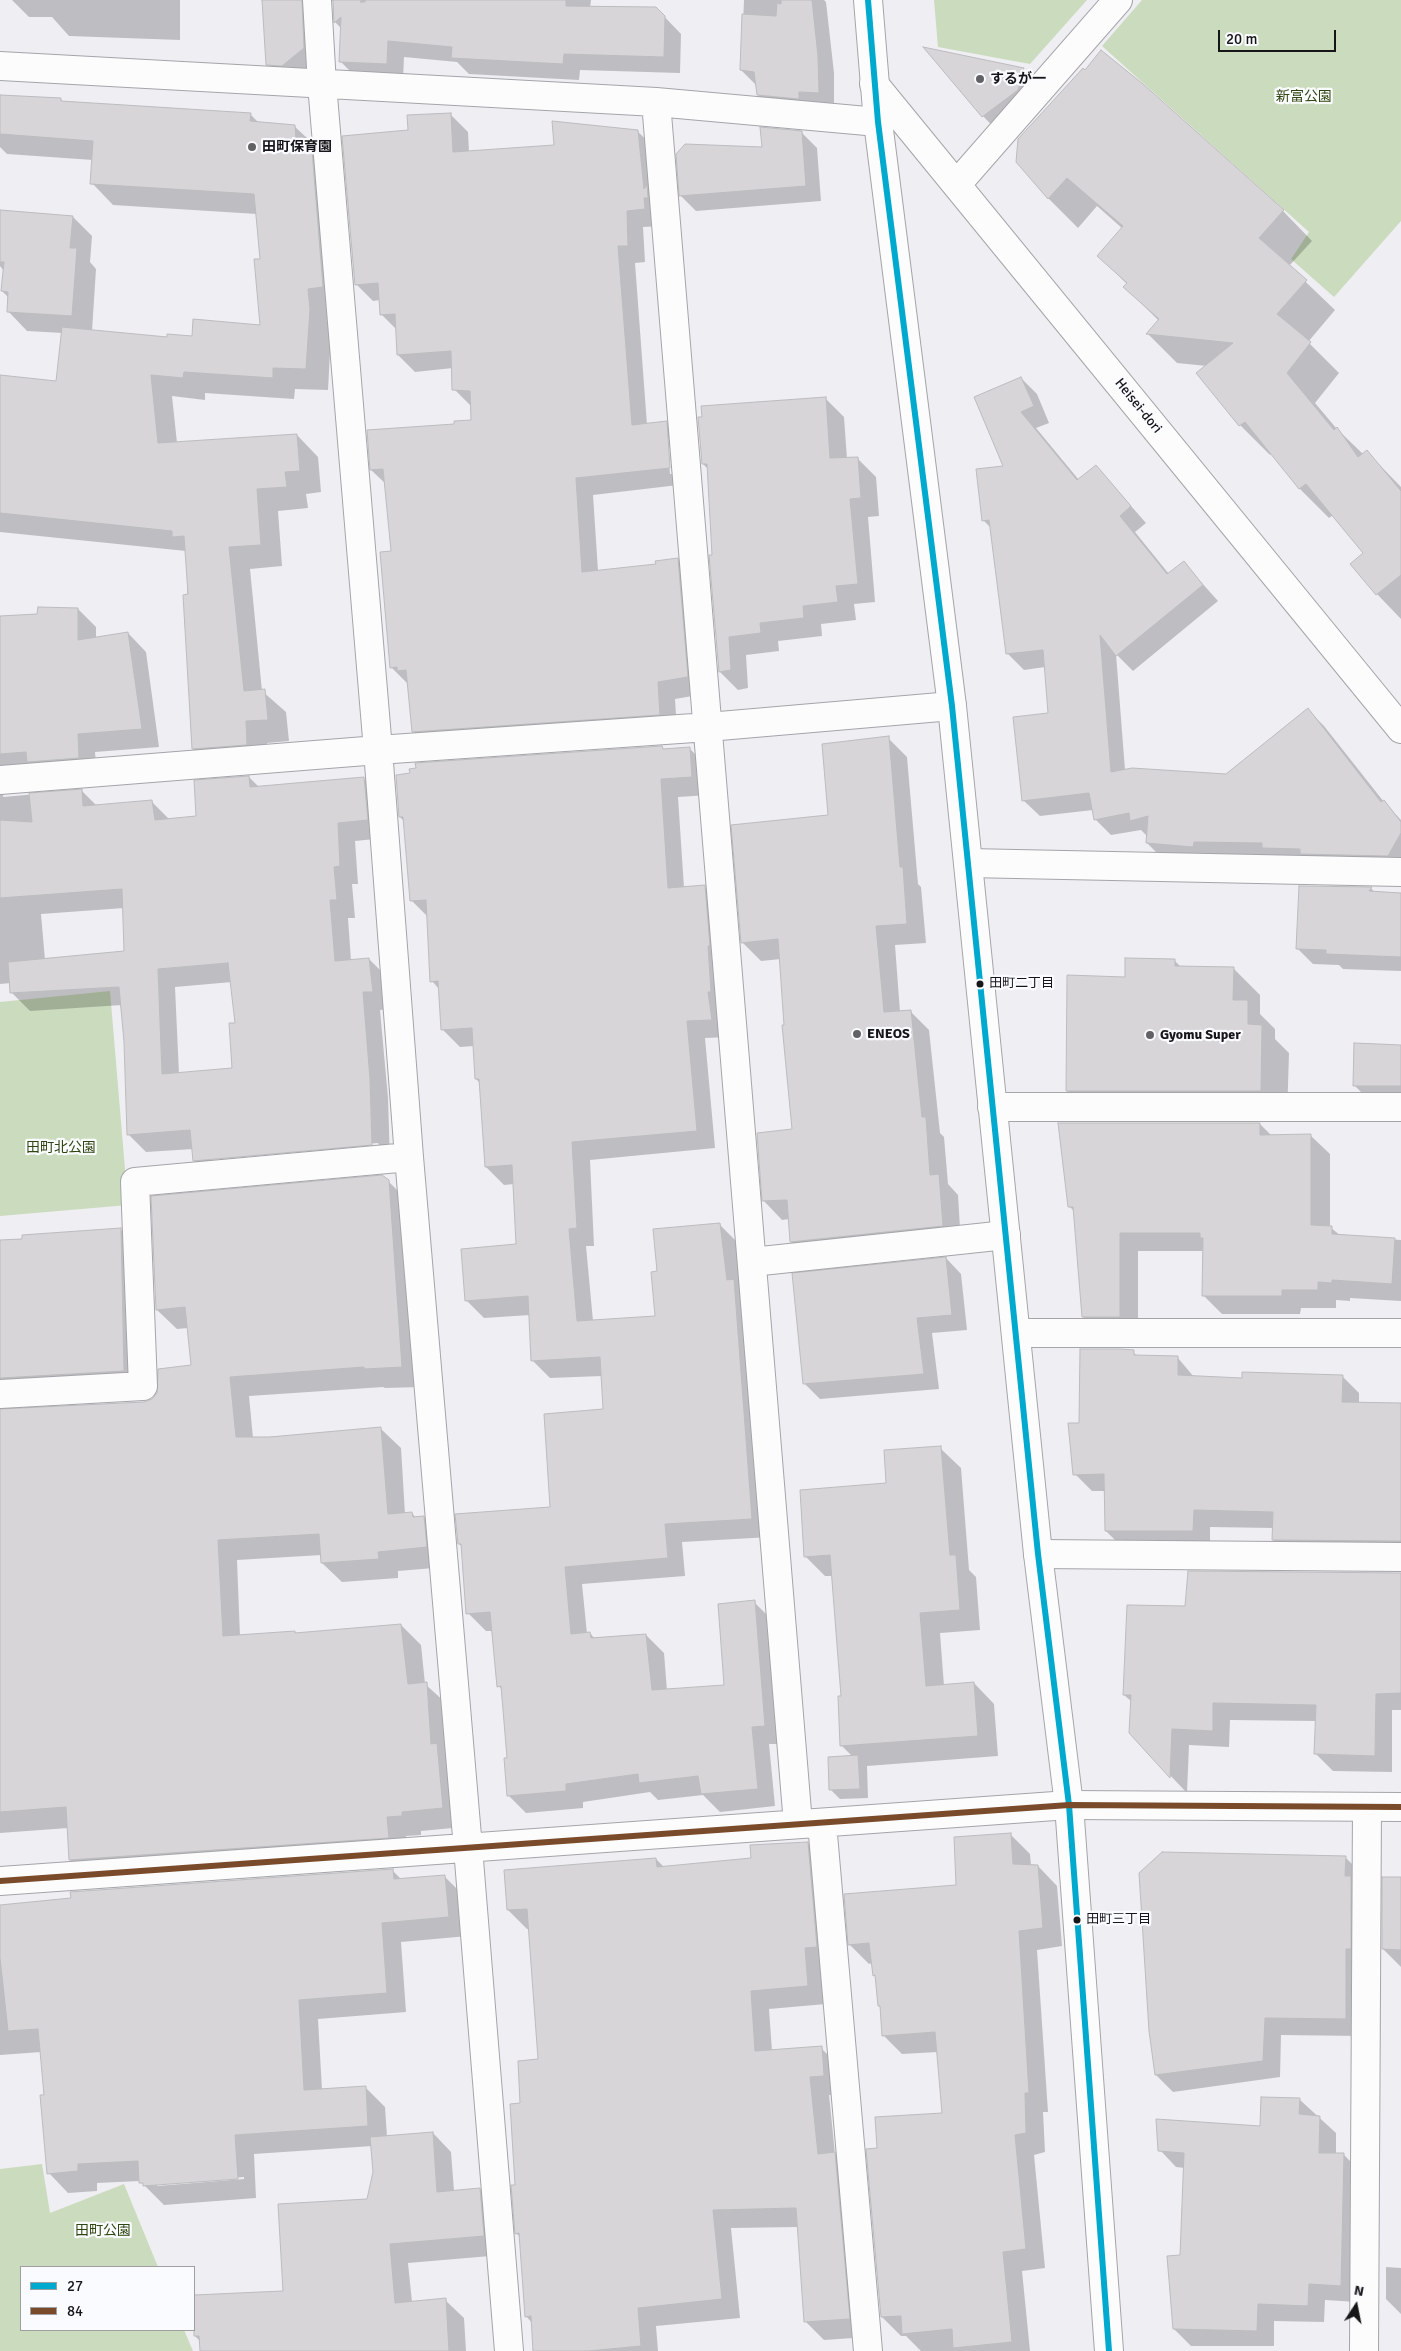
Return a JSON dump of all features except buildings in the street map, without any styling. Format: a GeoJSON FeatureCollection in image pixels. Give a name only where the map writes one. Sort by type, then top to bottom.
{"type":"FeatureCollection","features":[{"type":"Feature","properties":{"kind":"street"},"geometry":{"type":"LineString","coordinates":[[317,0],[322,84],[378,750],[409,1157],[509,2351]]}},
{"type":"Feature","properties":{"kind":"street"},"geometry":{"type":"LineString","coordinates":[[868,0],[878,122],[952,706],[1038,1554],[1069,1805],[1109,2351]]}},
{"type":"Feature","properties":{"kind":"street"},"geometry":{"type":"LineString","coordinates":[[957,184],[1118,0]]}},
{"type":"Feature","properties":{"kind":"street"},"geometry":{"type":"LineString","coordinates":[[0,66],[656,102],[878,122]]}},
{"type":"Feature","properties":{"kind":"street","name":"Heisei-dori"},"geometry":{"type":"LineString","coordinates":[[874,84],[1401,729]]}},
{"type":"Feature","properties":{"kind":"street"},"geometry":{"type":"LineString","coordinates":[[656,102],[752,1262],[810,1824],[868,2351]]}},
{"type":"Feature","properties":{"kind":"street"},"geometry":{"type":"LineString","coordinates":[[0,780],[378,750],[708,727],[952,706]]}},
{"type":"Feature","properties":{"kind":"street"},"geometry":{"type":"LineString","coordinates":[[968,863],[1401,872]]}},
{"type":"Feature","properties":{"kind":"street"},"geometry":{"type":"LineString","coordinates":[[992,1107],[1401,1107]]}},
{"type":"Feature","properties":{"kind":"street"},"geometry":{"type":"LineString","coordinates":[[0,1394],[143,1386],[135,1182],[409,1157]]}},
{"type":"Feature","properties":{"kind":"street"},"geometry":{"type":"LineString","coordinates":[[752,1262],[1006,1235]]}},
{"type":"Feature","properties":{"kind":"street"},"geometry":{"type":"LineString","coordinates":[[1016,1333],[1401,1333]]}},
{"type":"Feature","properties":{"kind":"street"},"geometry":{"type":"LineString","coordinates":[[1038,1554],[1401,1557]]}},
{"type":"Feature","properties":{"kind":"street"},"geometry":{"type":"LineString","coordinates":[[0,1881],[1069,1805],[1401,1807]]}},
{"type":"Feature","properties":{"kind":"street"},"geometry":{"type":"LineString","coordinates":[[1364,2351],[1367,1807]]}},
{"type":"Feature","properties":{"kind":"green space"},"geometry":{"type":"Polygon","coordinates":[[[934,0],[1087,0],[1030,64],[938,47],[934,0]]]}},
{"type":"Feature","properties":{"kind":"green space","name":"新富公園"},"geometry":{"type":"Polygon","coordinates":[[[1142,0],[1401,0],[1401,221],[1334,297],[1291,259],[1309,232],[1102,46],[1142,0]]]}},
{"type":"Feature","properties":{"kind":"green space","name":"田町北公園"},"geometry":{"type":"Polygon","coordinates":[[[110,991],[128,1205],[0,1216],[0,1002],[110,991]]]}},
{"type":"Feature","properties":{"kind":"green space","name":"田町公園"},"geometry":{"type":"Polygon","coordinates":[[[42,2164],[50,2213],[124,2184],[158,2266],[20,2266],[20,2331],[184,2331],[193,2351],[0,2351],[0,2169],[42,2164]]]}},
{"type":"Feature","properties":{"kind":"transit line","name":"27"},"geometry":{"type":"LineString","coordinates":[[868,0],[878,122],[952,706],[1038,1554],[1069,1805],[1109,2351]]}},
{"type":"Feature","properties":{"kind":"transit line","name":"84"},"geometry":{"type":"LineString","coordinates":[[0,1881],[1069,1805],[1401,1807]]}},
{"type":"Feature","properties":{"kind":"place","name":"するが一"},"geometry":{"type":"Point","coordinates":[980,79]}},
{"type":"Feature","properties":{"kind":"place","name":"田町保育園"},"geometry":{"type":"Point","coordinates":[252,147]}},
{"type":"Feature","properties":{"kind":"place","name":"田町二丁目"},"geometry":{"type":"Point","coordinates":[980,984]}},
{"type":"Feature","properties":{"kind":"place","name":"ENEOS"},"geometry":{"type":"Point","coordinates":[857,1034]}},
{"type":"Feature","properties":{"kind":"place","name":"Gyomu Super"},"geometry":{"type":"Point","coordinates":[1150,1035]}},
{"type":"Feature","properties":{"kind":"place","name":"田町三丁目"},"geometry":{"type":"Point","coordinates":[1077,1920]}}]}
